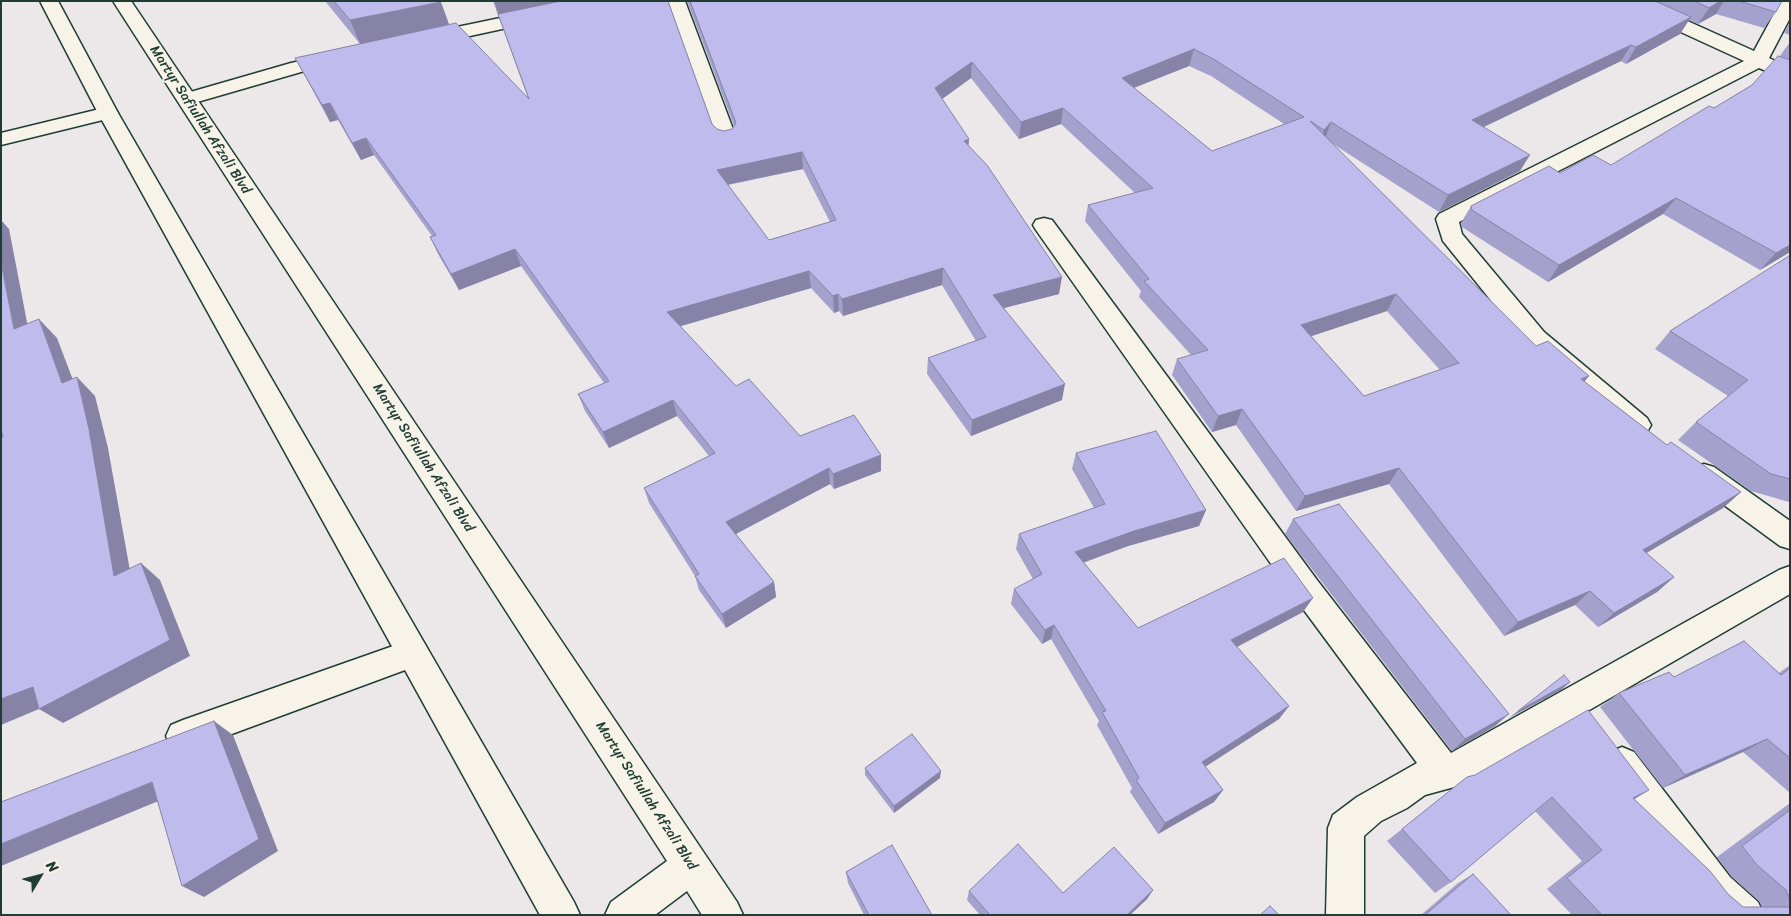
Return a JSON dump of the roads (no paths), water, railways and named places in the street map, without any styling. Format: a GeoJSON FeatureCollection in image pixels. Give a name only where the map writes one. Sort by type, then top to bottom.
{"type":"FeatureCollection","features":[{"type":"Feature","properties":{"kind":"street"},"geometry":{"type":"LineString","coordinates":[[49,1],[108,113],[561,915]]}},
{"type":"Feature","properties":{"kind":"street","name":"Martyr Safiullah Afzali Blvd"},"geometry":{"type":"LineString","coordinates":[[122,1],[724,915]]}},
{"type":"Feature","properties":{"kind":"street"},"geometry":{"type":"LineString","coordinates":[[414,42],[609,1]]}},
{"type":"Feature","properties":{"kind":"street"},"geometry":{"type":"LineString","coordinates":[[676,1],[727,140]]}},
{"type":"Feature","properties":{"kind":"street"},"geometry":{"type":"LineString","coordinates":[[1628,1],[1790,75]]}},
{"type":"Feature","properties":{"kind":"street"},"geometry":{"type":"LineString","coordinates":[[1653,438],[1535,338],[1451,236],[1447,219],[1758,61],[1790,1]]}},
{"type":"Feature","properties":{"kind":"street"},"geometry":{"type":"LineString","coordinates":[[186,99],[298,67],[356,55]]}},
{"type":"Feature","properties":{"kind":"street"},"geometry":{"type":"LineString","coordinates":[[1,139],[108,113]]}},
{"type":"Feature","properties":{"kind":"street"},"geometry":{"type":"LineString","coordinates":[[1044,225],[1306,589],[1446,774]]}},
{"type":"Feature","properties":{"kind":"street"},"geometry":{"type":"LineString","coordinates":[[1685,462],[1790,537]]}},
{"type":"Feature","properties":{"kind":"street"},"geometry":{"type":"LineString","coordinates":[[1345,915],[1346,828],[1369,809],[1395,796],[1417,780],[1446,774],[1590,722],[1790,579]]}},
{"type":"Feature","properties":{"kind":"street"},"geometry":{"type":"LineString","coordinates":[[159,744],[413,653]]}},
{"type":"Feature","properties":{"kind":"street"},"geometry":{"type":"LineString","coordinates":[[1590,722],[1717,890],[1745,915]]}},
{"type":"Feature","properties":{"kind":"street"},"geometry":{"type":"LineString","coordinates":[[624,915],[691,866]]}}]}
